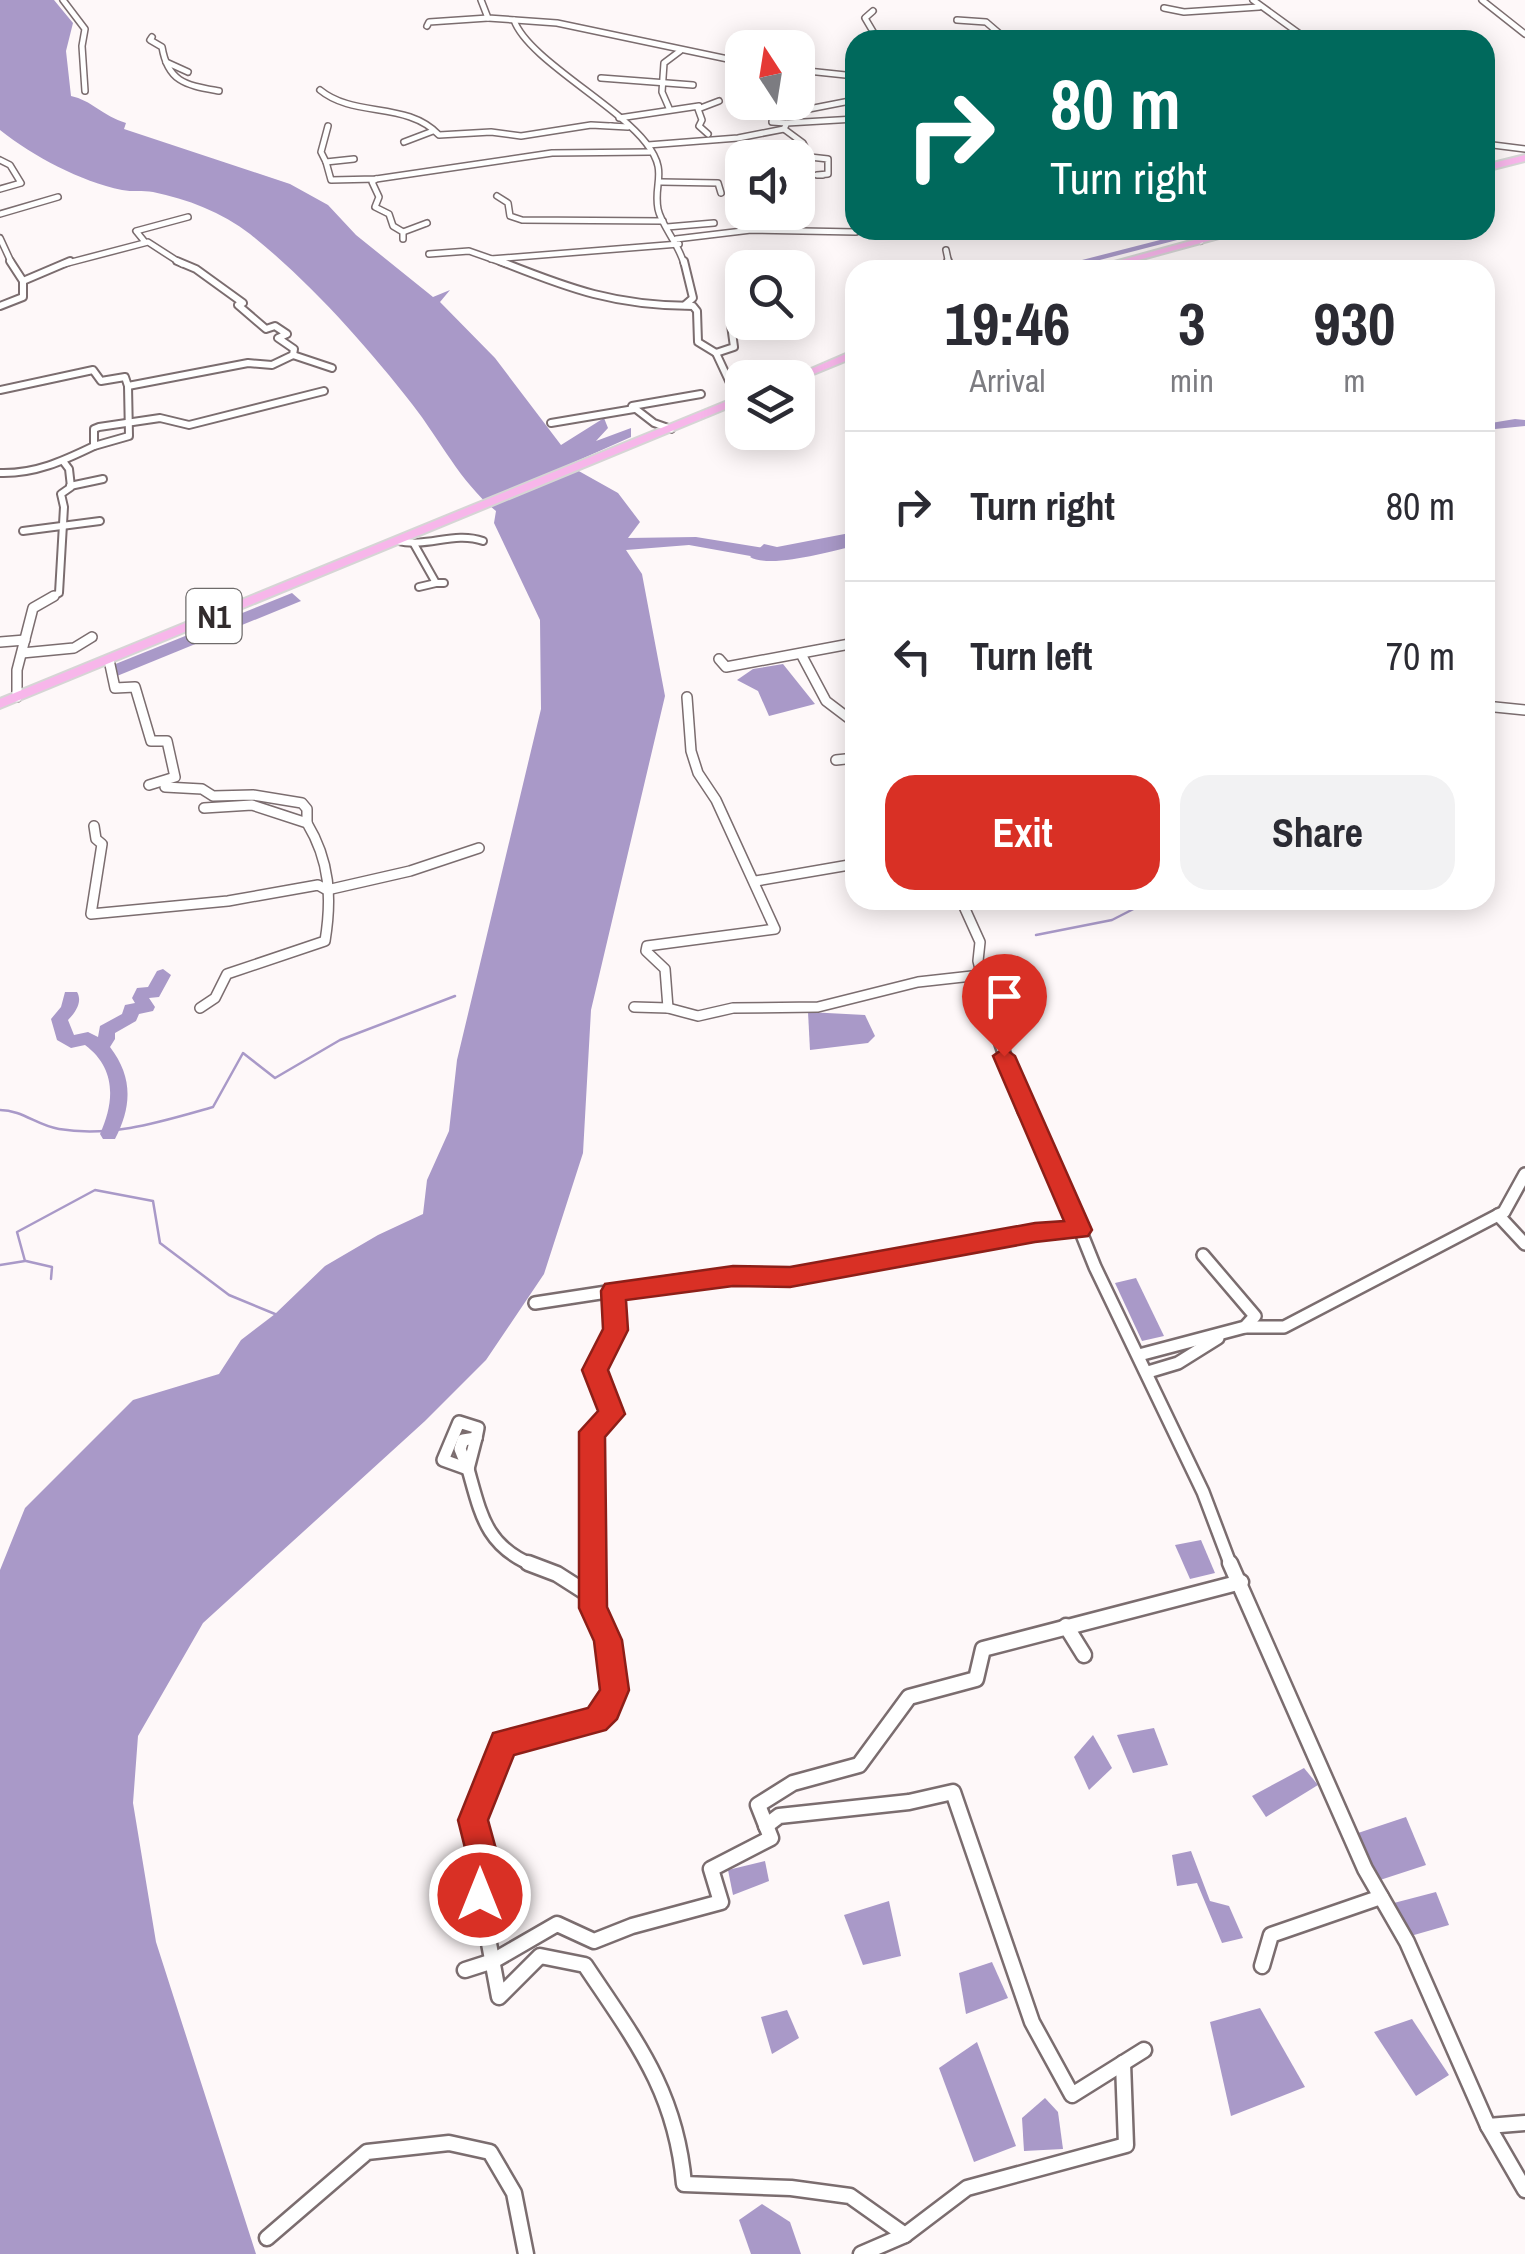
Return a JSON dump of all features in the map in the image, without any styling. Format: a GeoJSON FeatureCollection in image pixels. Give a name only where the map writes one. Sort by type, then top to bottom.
{"type":"FeatureCollection","features":[{"type":"Feature","properties":{"kind":"highway"},"geometry":{"type":"LineString","coordinates":[[1495,166],[1525,158]]}},
{"type":"Feature","properties":{"kind":"highway"},"geometry":{"type":"LineString","coordinates":[[1128,260],[1205,240]]}},
{"type":"Feature","properties":{"kind":"highway"},"geometry":{"type":"LineString","coordinates":[[815,369],[845,357]]}},
{"type":"Feature","properties":{"kind":"highway","name":"N1"},"geometry":{"type":"LineString","coordinates":[[0,704],[725,406]]}},
{"type":"Feature","properties":{"kind":"street"},"geometry":{"type":"LineString","coordinates":[[63,0],[85,29],[85,91]]}},
{"type":"Feature","properties":{"kind":"street"},"geometry":{"type":"LineString","coordinates":[[482,0],[488,18]]}},
{"type":"Feature","properties":{"kind":"street"},"geometry":{"type":"LineString","coordinates":[[1254,0],[1297,30]]}},
{"type":"Feature","properties":{"kind":"street"},"geometry":{"type":"LineString","coordinates":[[1482,0],[1525,34]]}},
{"type":"Feature","properties":{"kind":"street"},"geometry":{"type":"LineString","coordinates":[[1164,8],[1184,12],[1259,6]]}},
{"type":"Feature","properties":{"kind":"street"},"geometry":{"type":"LineString","coordinates":[[872,30],[864,18],[873,11]]}},
{"type":"Feature","properties":{"kind":"street"},"geometry":{"type":"LineString","coordinates":[[514,20],[555,66],[599,97],[649,148],[662,175],[658,209],[678,241],[693,293],[691,302],[684,306]]}},
{"type":"Feature","properties":{"kind":"street"},"geometry":{"type":"LineString","coordinates":[[427,26],[430,22],[514,20],[584,28],[725,59]]}},
{"type":"Feature","properties":{"kind":"street"},"geometry":{"type":"LineString","coordinates":[[957,20],[982,20],[1000,30]]}},
{"type":"Feature","properties":{"kind":"street"},"geometry":{"type":"LineString","coordinates":[[152,37],[150,40],[162,47],[169,71],[190,86],[219,90]]}},
{"type":"Feature","properties":{"kind":"street"},"geometry":{"type":"LineString","coordinates":[[669,108],[662,84],[664,62],[680,51]]}},
{"type":"Feature","properties":{"kind":"street"},"geometry":{"type":"LineString","coordinates":[[166,62],[188,72]]}},
{"type":"Feature","properties":{"kind":"street"},"geometry":{"type":"LineString","coordinates":[[815,72],[845,75]]}},
{"type":"Feature","properties":{"kind":"street"},"geometry":{"type":"LineString","coordinates":[[601,78],[694,85]]}},
{"type":"Feature","properties":{"kind":"street"},"geometry":{"type":"LineString","coordinates":[[320,90],[337,104],[363,104],[366,108],[425,120],[439,136],[491,132],[521,136],[628,127]]}},
{"type":"Feature","properties":{"kind":"street"},"geometry":{"type":"LineString","coordinates":[[619,118],[719,102]]}},
{"type":"Feature","properties":{"kind":"street"},"geometry":{"type":"LineString","coordinates":[[824,175],[816,175],[828,174],[828,158],[810,157],[786,126],[772,122],[773,116],[845,102]]}},
{"type":"Feature","properties":{"kind":"street"},"geometry":{"type":"LineString","coordinates":[[699,106],[699,126],[708,134]]}},
{"type":"Feature","properties":{"kind":"street"},"geometry":{"type":"LineString","coordinates":[[328,126],[321,152],[331,180],[376,179],[552,153],[649,148],[845,120]]}},
{"type":"Feature","properties":{"kind":"street"},"geometry":{"type":"LineString","coordinates":[[404,142],[433,131]]}},
{"type":"Feature","properties":{"kind":"street"},"geometry":{"type":"LineString","coordinates":[[1495,145],[1525,149]]}},
{"type":"Feature","properties":{"kind":"street"},"geometry":{"type":"LineString","coordinates":[[326,162],[354,159]]}},
{"type":"Feature","properties":{"kind":"street"},"geometry":{"type":"LineString","coordinates":[[0,160],[10,166],[20,183],[0,189]]}},
{"type":"Feature","properties":{"kind":"street"},"geometry":{"type":"LineString","coordinates":[[376,179],[372,182],[379,197],[374,208],[389,214],[403,236],[427,223]]}},
{"type":"Feature","properties":{"kind":"street"},"geometry":{"type":"LineString","coordinates":[[661,182],[718,184],[722,192]]}},
{"type":"Feature","properties":{"kind":"street"},"geometry":{"type":"LineString","coordinates":[[497,196],[508,203],[510,216],[522,220],[714,223]]}},
{"type":"Feature","properties":{"kind":"street"},"geometry":{"type":"LineString","coordinates":[[0,214],[58,198]]}},
{"type":"Feature","properties":{"kind":"street"},"geometry":{"type":"LineString","coordinates":[[188,217],[136,232],[145,242],[212,280],[266,328],[275,326],[287,334],[278,338],[294,349],[293,354]]}},
{"type":"Feature","properties":{"kind":"street"},"geometry":{"type":"LineString","coordinates":[[487,259],[751,230],[845,232]]}},
{"type":"Feature","properties":{"kind":"street"},"geometry":{"type":"LineString","coordinates":[[0,238],[13,269],[23,280],[23,297],[0,306]]}},
{"type":"Feature","properties":{"kind":"street"},"geometry":{"type":"LineString","coordinates":[[23,280],[73,260],[145,242]]}},
{"type":"Feature","properties":{"kind":"street"},"geometry":{"type":"LineString","coordinates":[[946,250],[948,260]]}},
{"type":"Feature","properties":{"kind":"street"},"geometry":{"type":"LineString","coordinates":[[429,254],[473,251],[544,277],[557,286],[644,306],[696,308],[698,342],[716,353],[725,370]]}},
{"type":"Feature","properties":{"kind":"street"},"geometry":{"type":"LineString","coordinates":[[716,353],[734,347],[733,340]]}},
{"type":"Feature","properties":{"kind":"street"},"geometry":{"type":"LineString","coordinates":[[293,354],[332,368]]}},
{"type":"Feature","properties":{"kind":"street"},"geometry":{"type":"LineString","coordinates":[[128,386],[248,363],[256,367],[278,364],[293,354]]}},
{"type":"Feature","properties":{"kind":"street"},"geometry":{"type":"LineString","coordinates":[[0,390],[93,370],[101,381],[124,377],[128,386],[129,436],[26,474],[0,472]]}},
{"type":"Feature","properties":{"kind":"street"},"geometry":{"type":"LineString","coordinates":[[94,446],[95,428],[128,420],[161,418],[189,425],[324,391]]}},
{"type":"Feature","properties":{"kind":"street"},"geometry":{"type":"LineString","coordinates":[[634,409],[632,406],[642,402],[701,394]]}},
{"type":"Feature","properties":{"kind":"street"},"geometry":{"type":"LineString","coordinates":[[551,423],[634,409],[660,427],[671,429]]}},
{"type":"Feature","properties":{"kind":"street"},"geometry":{"type":"LineString","coordinates":[[63,461],[69,469],[70,486]]}},
{"type":"Feature","properties":{"kind":"street"},"geometry":{"type":"LineString","coordinates":[[17,698],[32,608],[59,593],[64,507],[58,494],[70,486],[103,479]]}},
{"type":"Feature","properties":{"kind":"street"},"geometry":{"type":"LineString","coordinates":[[23,532],[100,521]]}},
{"type":"Feature","properties":{"kind":"street"},"geometry":{"type":"LineString","coordinates":[[398,541],[414,544],[459,534],[472,526]]}},
{"type":"Feature","properties":{"kind":"street"},"geometry":{"type":"LineString","coordinates":[[459,534],[483,541]]}},
{"type":"Feature","properties":{"kind":"street"},"geometry":{"type":"LineString","coordinates":[[414,544],[440,583],[418,588]]}},
{"type":"Feature","properties":{"kind":"street"},"geometry":{"type":"LineString","coordinates":[[22,653],[74,648],[92,637]]}},
{"type":"Feature","properties":{"kind":"street"},"geometry":{"type":"LineString","coordinates":[[0,642],[25,640]]}},
{"type":"Feature","properties":{"kind":"street"},"geometry":{"type":"LineString","coordinates":[[718,660],[726,667],[845,645]]}},
{"type":"Feature","properties":{"kind":"street"},"geometry":{"type":"LineString","coordinates":[[802,654],[826,701],[845,715]]}},
{"type":"Feature","properties":{"kind":"street"},"geometry":{"type":"LineString","coordinates":[[109,660],[115,688],[135,687],[151,741],[167,741],[175,777],[149,786],[302,803],[307,809],[307,823],[329,864],[325,941],[227,974],[216,998],[200,1008]]}},
{"type":"Feature","properties":{"kind":"street"},"geometry":{"type":"LineString","coordinates":[[668,1008],[672,980],[647,946],[775,929],[756,881],[732,840],[716,800],[698,773],[691,750],[687,697]]}},
{"type":"Feature","properties":{"kind":"street"},"geometry":{"type":"LineString","coordinates":[[1495,707],[1525,710]]}},
{"type":"Feature","properties":{"kind":"street"},"geometry":{"type":"LineString","coordinates":[[836,760],[845,759]]}},
{"type":"Feature","properties":{"kind":"street"},"geometry":{"type":"LineString","coordinates":[[204,808],[252,805],[307,823]]}},
{"type":"Feature","properties":{"kind":"street"},"geometry":{"type":"LineString","coordinates":[[94,826],[96,839],[102,844],[91,914],[228,902],[318,885],[330,890],[480,848]]}},
{"type":"Feature","properties":{"kind":"street"},"geometry":{"type":"LineString","coordinates":[[756,881],[845,866]]}},
{"type":"Feature","properties":{"kind":"street"},"geometry":{"type":"LineString","coordinates":[[966,910],[980,942],[981,975],[1009,1071],[1032,1128],[1048,1150],[1080,1230],[1148,1372],[1365,1869],[1407,1942],[1488,2126],[1525,2190]]}},
{"type":"Feature","properties":{"kind":"street"},"geometry":{"type":"LineString","coordinates":[[634,1006],[668,1008],[698,1016],[734,1008],[818,1006],[918,982],[981,975]]}},
{"type":"Feature","properties":{"kind":"street"},"geometry":{"type":"LineString","coordinates":[[1139,1355],[1245,1327],[1284,1327],[1504,1212],[1525,1174]]}},
{"type":"Feature","properties":{"kind":"street"},"geometry":{"type":"LineString","coordinates":[[1498,1215],[1525,1244]]}},
{"type":"Feature","properties":{"kind":"street"},"geometry":{"type":"LineString","coordinates":[[535,1303],[733,1276],[790,1277],[1035,1232],[1080,1230]]}},
{"type":"Feature","properties":{"kind":"street"},"geometry":{"type":"LineString","coordinates":[[1203,1255],[1256,1316],[1245,1327]]}},
{"type":"Feature","properties":{"kind":"street"},"geometry":{"type":"LineString","coordinates":[[613,1291],[616,1330],[595,1370],[612,1414],[592,1432],[593,1598],[610,1657],[614,1690],[607,1710],[596,1720],[504,1743],[473,1820],[484,1860],[480,1895],[499,1997],[540,1956],[586,1965],[655,2071],[680,2139],[684,2184],[791,2188],[850,2196],[905,2235]]}},
{"type":"Feature","properties":{"kind":"street"},"geometry":{"type":"LineString","coordinates":[[1148,1372],[1178,1363],[1227,1332]]}},
{"type":"Feature","properties":{"kind":"street"},"geometry":{"type":"LineString","coordinates":[[468,1469],[443,1460],[459,1422],[478,1428],[468,1469],[484,1527],[512,1557],[558,1574],[593,1598]]}},
{"type":"Feature","properties":{"kind":"street"},"geometry":{"type":"LineString","coordinates":[[464,1970],[493,1961],[557,1924],[594,1941],[632,1926],[722,1902],[711,1869],[771,1838],[758,1805],[793,1784],[859,1765],[909,1697],[976,1679],[983,1649],[1241,1582]]}},
{"type":"Feature","properties":{"kind":"street"},"geometry":{"type":"LineString","coordinates":[[1066,1626],[1084,1655]]}},
{"type":"Feature","properties":{"kind":"street"},"geometry":{"type":"LineString","coordinates":[[766,1826],[779,1816],[909,1802],[953,1792],[973,1837],[1017,1992],[1048,2062],[1072,2094],[1144,2050]]}},
{"type":"Feature","properties":{"kind":"street"},"geometry":{"type":"LineString","coordinates":[[1262,1966],[1271,1935],[1381,1896]]}},
{"type":"Feature","properties":{"kind":"street"},"geometry":{"type":"LineString","coordinates":[[861,2254],[905,2235],[966,2188],[1126,2145],[1123,2063]]}},
{"type":"Feature","properties":{"kind":"street"},"geometry":{"type":"LineString","coordinates":[[1488,2126],[1525,2123]]}},
{"type":"Feature","properties":{"kind":"street"},"geometry":{"type":"LineString","coordinates":[[267,2238],[367,2152],[448,2144],[490,2152],[514,2193],[526,2254]]}},
{"type":"Feature","properties":{"kind":"shaded area"},"geometry":{"type":"Polygon","coordinates":[[[0,0],[54,0],[73,23],[66,51],[71,96],[126,123],[124,129],[290,184],[328,205],[356,235],[433,297],[450,290],[440,302],[495,358],[561,445],[604,418],[608,428],[596,441],[631,428],[631,437],[568,465],[618,493],[640,522],[628,538],[696,537],[764,548],[756,557],[689,545],[626,550],[642,574],[665,696],[591,1010],[583,1153],[544,1274],[486,1360],[425,1421],[203,1623],[138,1736],[133,1803],[156,1942],[256,2254],[0,2254],[0,1570],[25,1508],[133,1400],[219,1374],[241,1340],[325,1266],[423,1214],[427,1180],[449,1131],[457,1060],[541,709],[540,620],[494,523],[496,511],[461,474],[376,359],[272,252],[239,226],[204,207],[149,191],[122,190],[90,181],[42,158],[0,130],[0,0]]]}},
{"type":"Feature","properties":{"kind":"shaded area"},"geometry":{"type":"Polygon","coordinates":[[[292,593],[301,601],[117,676],[113,665],[292,593]]]}},
{"type":"Feature","properties":{"kind":"shaded area"},"geometry":{"type":"Polygon","coordinates":[[[783,664],[815,704],[769,716],[758,691],[737,680],[753,669],[783,664]]]}},
{"type":"Feature","properties":{"kind":"shaded area"},"geometry":{"type":"Polygon","coordinates":[[[808,1012],[865,1015],[875,1036],[868,1043],[810,1050],[808,1012]]]}},
{"type":"Feature","properties":{"kind":"shaded area"},"geometry":{"type":"Polygon","coordinates":[[[1136,1278],[1164,1336],[1142,1341],[1115,1283],[1136,1278]]]}},
{"type":"Feature","properties":{"kind":"shaded area"},"geometry":{"type":"Polygon","coordinates":[[[1201,1540],[1215,1573],[1190,1579],[1175,1545],[1201,1540]]]}},
{"type":"Feature","properties":{"kind":"shaded area"},"geometry":{"type":"Polygon","coordinates":[[[1154,1728],[1168,1765],[1133,1773],[1117,1735],[1154,1728]]]}},
{"type":"Feature","properties":{"kind":"shaded area"},"geometry":{"type":"Polygon","coordinates":[[[1093,1735],[1112,1768],[1089,1790],[1074,1757],[1093,1735]]]}},
{"type":"Feature","properties":{"kind":"shaded area"},"geometry":{"type":"Polygon","coordinates":[[[1304,1768],[1318,1785],[1266,1817],[1252,1796],[1304,1768]]]}},
{"type":"Feature","properties":{"kind":"shaded area"},"geometry":{"type":"Polygon","coordinates":[[[1406,1817],[1426,1865],[1377,1881],[1355,1834],[1406,1817]]]}},
{"type":"Feature","properties":{"kind":"shaded area"},"geometry":{"type":"Polygon","coordinates":[[[1191,1851],[1210,1901],[1229,1906],[1243,1938],[1222,1943],[1197,1883],[1177,1886],[1172,1855],[1191,1851]]]}},
{"type":"Feature","properties":{"kind":"shaded area"},"geometry":{"type":"Polygon","coordinates":[[[765,1861],[769,1881],[733,1895],[728,1870],[765,1861]]]}},
{"type":"Feature","properties":{"kind":"shaded area"},"geometry":{"type":"Polygon","coordinates":[[[1436,1892],[1449,1925],[1407,1937],[1390,1904],[1436,1892]]]}},
{"type":"Feature","properties":{"kind":"shaded area"},"geometry":{"type":"Polygon","coordinates":[[[889,1901],[901,1956],[863,1965],[844,1915],[889,1901]]]}},
{"type":"Feature","properties":{"kind":"shaded area"},"geometry":{"type":"Polygon","coordinates":[[[992,1962],[1008,1998],[966,2014],[959,1973],[992,1962]]]}},
{"type":"Feature","properties":{"kind":"shaded area"},"geometry":{"type":"Polygon","coordinates":[[[1260,2008],[1305,2087],[1231,2116],[1210,2022],[1260,2008]]]}},
{"type":"Feature","properties":{"kind":"shaded area"},"geometry":{"type":"Polygon","coordinates":[[[787,2010],[799,2038],[772,2054],[761,2017],[787,2010]]]}},
{"type":"Feature","properties":{"kind":"shaded area"},"geometry":{"type":"Polygon","coordinates":[[[1412,2019],[1449,2075],[1416,2096],[1374,2032],[1412,2019]]]}},
{"type":"Feature","properties":{"kind":"shaded area"},"geometry":{"type":"Polygon","coordinates":[[[977,2042],[1016,2146],[974,2162],[939,2068],[977,2042]]]}},
{"type":"Feature","properties":{"kind":"shaded area"},"geometry":{"type":"Polygon","coordinates":[[[1045,2098],[1058,2112],[1063,2149],[1024,2151],[1022,2118],[1045,2098]]]}},
{"type":"Feature","properties":{"kind":"shaded area"},"geometry":{"type":"Polygon","coordinates":[[[762,2204],[790,2222],[801,2254],[751,2254],[739,2220],[762,2204]]]}},
{"type":"Feature","properties":{"kind":"waterway"},"geometry":{"type":"LineString","coordinates":[[1089,260],[1170,240]]}},
{"type":"Feature","properties":{"kind":"waterway"},"geometry":{"type":"LineString","coordinates":[[1495,425],[1525,423]]}},
{"type":"Feature","properties":{"kind":"waterway"},"geometry":{"type":"LineString","coordinates":[[845,538],[777,551],[764,548],[756,557],[845,544]]}},
{"type":"Feature","properties":{"kind":"waterway"},"geometry":{"type":"LineString","coordinates":[[1036,935],[1112,920],[1132,910]]}},
{"type":"Feature","properties":{"kind":"waterway"},"geometry":{"type":"LineString","coordinates":[[100,1047],[107,1039],[106,1030],[130,1017],[131,1009],[147,1007],[140,998],[143,992],[153,993],[163,975]]}},
{"type":"Feature","properties":{"kind":"waterway"},"geometry":{"type":"LineString","coordinates":[[71,996],[69,1009],[59,1019],[63,1036],[71,1042],[88,1038],[100,1047]]}},
{"type":"Feature","properties":{"kind":"waterway"},"geometry":{"type":"LineString","coordinates":[[0,1110],[51,1127],[79,1131],[118,1130],[156,1122],[213,1107],[243,1053],[275,1078],[340,1040],[455,996]]}},
{"type":"Feature","properties":{"kind":"waterway"},"geometry":{"type":"LineString","coordinates":[[100,1047],[114,1067],[120,1089],[118,1111],[109,1134]]}},
{"type":"Feature","properties":{"kind":"waterway"},"geometry":{"type":"LineString","coordinates":[[0,1265],[25,1261],[17,1232],[95,1190],[153,1201],[160,1243],[229,1295],[275,1314]]}},
{"type":"Feature","properties":{"kind":"waterway"},"geometry":{"type":"LineString","coordinates":[[26,1261],[52,1267],[51,1279]]}},
{"type":"Feature","properties":{"kind":"route"},"geometry":{"type":"LineString","coordinates":[[480,1895],[484,1860],[473,1820],[504,1743],[596,1720],[607,1710],[614,1690],[608,1640],[593,1608],[592,1465],[592,1432],[612,1414],[595,1370],[616,1330],[613,1291],[733,1276],[790,1277],[1035,1232],[1080,1230],[1048,1150],[1032,1128],[1004,1056]]}}]}
